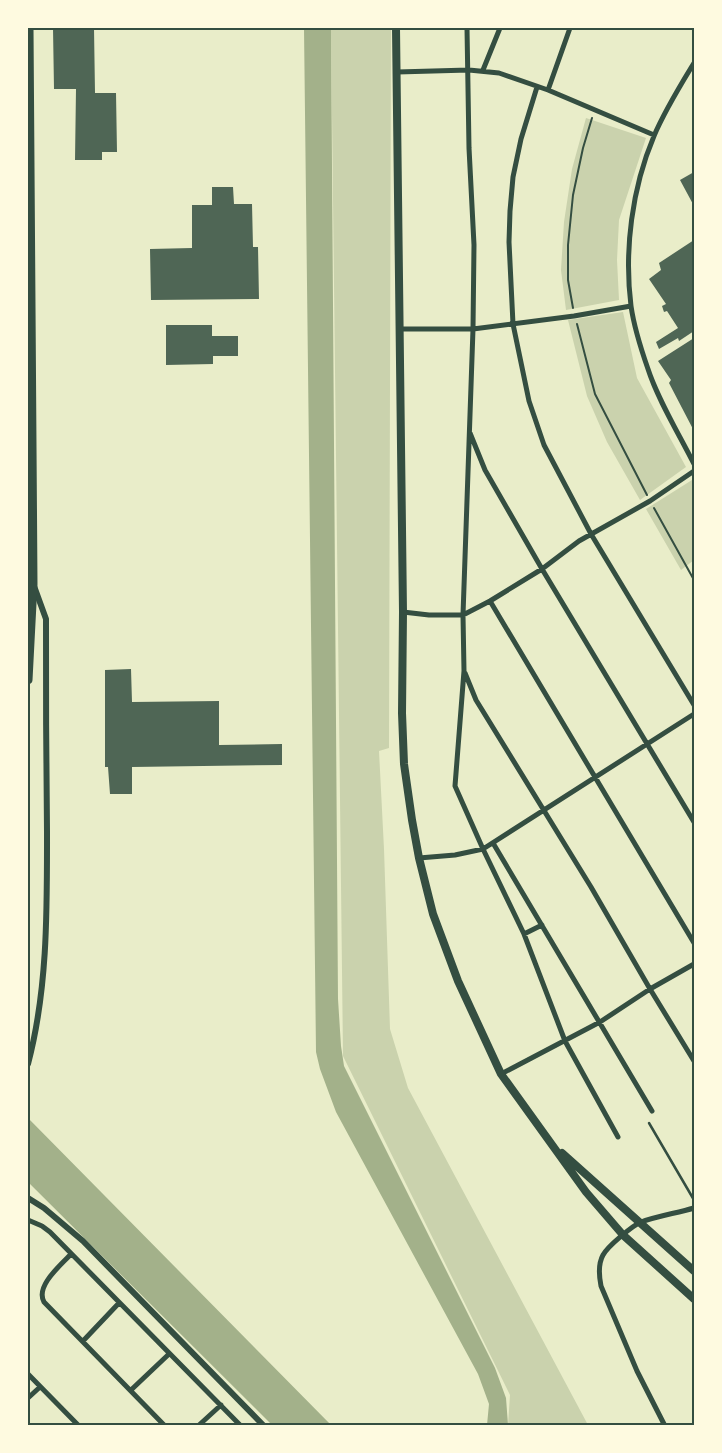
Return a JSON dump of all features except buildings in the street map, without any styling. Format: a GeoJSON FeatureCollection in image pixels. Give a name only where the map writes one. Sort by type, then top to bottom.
{"type":"FeatureCollection","features":[{"type":"Feature","properties":{"kind":"highway"},"geometry":{"type":"LineString","coordinates":[[28,680],[33,584],[29,28]]}},
{"type":"Feature","properties":{"kind":"main road"},"geometry":{"type":"LineString","coordinates":[[396,28],[403,612],[402,713],[404,764],[419,858],[436,923],[458,981],[502,1074],[586,1192],[623,1236],[694,1299]]}},
{"type":"Feature","properties":{"kind":"main road"},"geometry":{"type":"LineString","coordinates":[[551,1144],[694,1270]]}},
{"type":"Feature","properties":{"kind":"street"},"geometry":{"type":"LineString","coordinates":[[467,28],[469,148],[474,245],[473,329],[463,615],[464,671],[455,786],[482,849],[524,934],[565,1041],[618,1138]]}},
{"type":"Feature","properties":{"kind":"street"},"geometry":{"type":"LineString","coordinates":[[484,70],[500,28]]}},
{"type":"Feature","properties":{"kind":"street"},"geometry":{"type":"LineString","coordinates":[[548,90],[570,28]]}},
{"type":"Feature","properties":{"kind":"street"},"geometry":{"type":"LineString","coordinates":[[694,63],[680,85],[654,135],[643,166],[632,218],[629,261],[631,306],[648,371],[694,464]]}},
{"type":"Feature","properties":{"kind":"street"},"geometry":{"type":"LineString","coordinates":[[398,72],[484,70],[499,73],[548,90],[654,135]]}},
{"type":"Feature","properties":{"kind":"street"},"geometry":{"type":"LineString","coordinates":[[537,87],[521,139],[513,177],[509,242],[513,324],[529,401],[544,445],[591,534],[694,705]]}},
{"type":"Feature","properties":{"kind":"street"},"geometry":{"type":"LineString","coordinates":[[399,329],[473,329],[574,316],[631,306]]}},
{"type":"Feature","properties":{"kind":"street"},"geometry":{"type":"LineString","coordinates":[[469,431],[485,470],[542,569],[694,822]]}},
{"type":"Feature","properties":{"kind":"street"},"geometry":{"type":"LineString","coordinates":[[403,612],[429,615],[463,615],[542,569],[580,541],[650,501],[694,471]]}},
{"type":"Feature","properties":{"kind":"street"},"geometry":{"type":"LineString","coordinates":[[28,1064],[42,981],[47,917],[46,619],[33,584]]}},
{"type":"Feature","properties":{"kind":"street"},"geometry":{"type":"LineString","coordinates":[[490,601],[694,943]]}},
{"type":"Feature","properties":{"kind":"street"},"geometry":{"type":"LineString","coordinates":[[464,671],[476,700],[591,887],[694,1061]]}},
{"type":"Feature","properties":{"kind":"street"},"geometry":{"type":"LineString","coordinates":[[419,858],[455,855],[482,849],[694,714]]}},
{"type":"Feature","properties":{"kind":"street"},"geometry":{"type":"LineString","coordinates":[[493,843],[652,1111]]}},
{"type":"Feature","properties":{"kind":"street"},"geometry":{"type":"LineString","coordinates":[[524,934],[542,925]]}},
{"type":"Feature","properties":{"kind":"street"},"geometry":{"type":"LineString","coordinates":[[502,1074],[600,1022],[650,989],[694,964]]}},
{"type":"Feature","properties":{"kind":"street"},"geometry":{"type":"LineString","coordinates":[[28,1198],[44,1208],[82,1241],[264,1426]]}},
{"type":"Feature","properties":{"kind":"street"},"geometry":{"type":"LineString","coordinates":[[665,1426],[637,1371],[601,1286],[599,1276],[603,1254],[640,1222],[694,1208]]}},
{"type":"Feature","properties":{"kind":"street"},"geometry":{"type":"LineString","coordinates":[[28,1220],[42,1226],[71,1254],[241,1426]]}},
{"type":"Feature","properties":{"kind":"street"},"geometry":{"type":"LineString","coordinates":[[71,1254],[44,1284],[41,1290],[41,1297],[165,1426]]}},
{"type":"Feature","properties":{"kind":"street"},"geometry":{"type":"LineString","coordinates":[[83,1341],[119,1303]]}},
{"type":"Feature","properties":{"kind":"street"},"geometry":{"type":"LineString","coordinates":[[131,1390],[170,1354]]}},
{"type":"Feature","properties":{"kind":"street"},"geometry":{"type":"LineString","coordinates":[[28,1374],[79,1426]]}},
{"type":"Feature","properties":{"kind":"street"},"geometry":{"type":"LineString","coordinates":[[28,1398],[40,1387]]}},
{"type":"Feature","properties":{"kind":"street"},"geometry":{"type":"LineString","coordinates":[[198,1426],[222,1405]]}},
{"type":"Feature","properties":{"kind":"lane"},"geometry":{"type":"LineString","coordinates":[[649,1123],[694,1200]]}},
{"type":"Feature","properties":{"kind":"path"},"geometry":{"type":"LineString","coordinates":[[594,110],[573,194],[568,245],[568,280],[574,316],[595,394],[650,501],[694,580]]}},
{"type":"Feature","properties":{"kind":"shaded area"},"geometry":{"type":"Polygon","coordinates":[[[304,28],[331,28],[338,999],[341,1046],[344,1066],[495,1368],[506,1398],[508,1425],[487,1425],[489,1404],[478,1374],[336,1112],[320,1069],[316,1052],[304,28]]]}},
{"type":"Feature","properties":{"kind":"shaded area"},"geometry":{"type":"Polygon","coordinates":[[[331,28],[391,28],[389,748],[379,751],[390,1029],[408,1088],[588,1425],[508,1425],[510,1395],[343,1056],[331,28]]]}},
{"type":"Feature","properties":{"kind":"shaded area"},"geometry":{"type":"Polygon","coordinates":[[[586,118],[646,138],[619,220],[617,260],[619,300],[566,310],[561,270],[564,222],[572,169],[586,118]]]}},
{"type":"Feature","properties":{"kind":"shaded area"},"geometry":{"type":"Polygon","coordinates":[[[623,312],[637,378],[686,467],[640,500],[607,442],[587,396],[568,320],[623,312]]]}},
{"type":"Feature","properties":{"kind":"shaded area"},"geometry":{"type":"Polygon","coordinates":[[[692,480],[694,483],[694,560],[681,570],[646,509],[692,480]]]}},
{"type":"Feature","properties":{"kind":"shaded area"},"geometry":{"type":"Polygon","coordinates":[[[28,1118],[331,1425],[272,1425],[28,1182],[28,1118]]]}}]}
